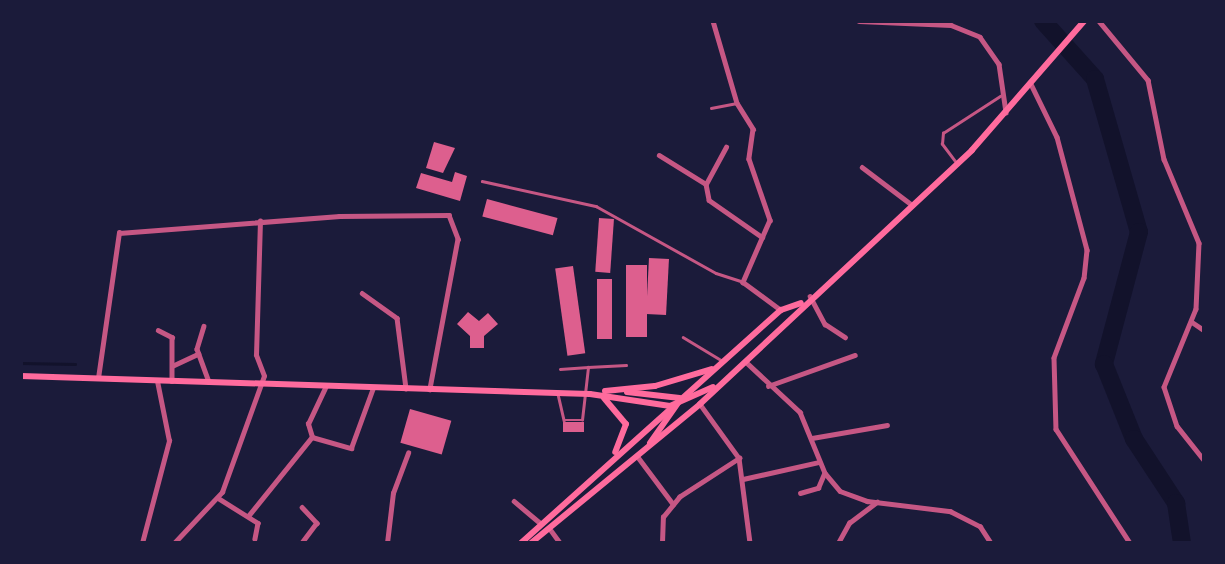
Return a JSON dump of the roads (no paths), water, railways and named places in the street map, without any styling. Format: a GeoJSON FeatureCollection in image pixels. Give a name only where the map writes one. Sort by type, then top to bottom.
{"type":"FeatureCollection","features":[{"type":"Feature","properties":{"kind":"main road"},"geometry":{"type":"LineString","coordinates":[[531,543],[700,404],[746,362],[803,302],[957,164],[1007,113],[1084,21]]}},
{"type":"Feature","properties":{"kind":"main road"},"geometry":{"type":"LineString","coordinates":[[521,543],[538,522],[781,310],[803,302]]}},
{"type":"Feature","properties":{"kind":"main road"},"geometry":{"type":"LineString","coordinates":[[604,394],[655,386],[721,365]]}},
{"type":"Feature","properties":{"kind":"main road"},"geometry":{"type":"LineString","coordinates":[[21,376],[604,394],[676,404]]}},
{"type":"Feature","properties":{"kind":"main road"},"geometry":{"type":"LineString","coordinates":[[639,456],[676,404],[723,381]]}},
{"type":"Feature","properties":{"kind":"main road"},"geometry":{"type":"LineString","coordinates":[[604,394],[676,404]]}},
{"type":"Feature","properties":{"kind":"main road"},"geometry":{"type":"LineString","coordinates":[[604,394],[626,424],[610,460]]}},
{"type":"Feature","properties":{"kind":"street"},"geometry":{"type":"LineString","coordinates":[[713,21],[737,103],[753,129],[749,159],[770,220],[743,282],[781,310]]}},
{"type":"Feature","properties":{"kind":"street"},"geometry":{"type":"LineString","coordinates":[[859,21],[951,25],[980,37],[999,64],[1000,96],[1007,113]]}},
{"type":"Feature","properties":{"kind":"street"},"geometry":{"type":"LineString","coordinates":[[1099,21],[1148,80],[1164,159],[1199,243],[1200,290],[1192,322],[1164,387],[1177,426],[1204,460]]}},
{"type":"Feature","properties":{"kind":"street"},"geometry":{"type":"LineString","coordinates":[[1031,84],[1056,137],[1087,250],[1084,278],[1054,358],[1056,429],[1130,543]]}},
{"type":"Feature","properties":{"kind":"street"},"geometry":{"type":"LineString","coordinates":[[726,147],[706,184],[709,200],[762,237]]}},
{"type":"Feature","properties":{"kind":"street"},"geometry":{"type":"LineString","coordinates":[[659,155],[706,184]]}},
{"type":"Feature","properties":{"kind":"street"},"geometry":{"type":"LineString","coordinates":[[862,167],[912,205]]}},
{"type":"Feature","properties":{"kind":"street"},"geometry":{"type":"LineString","coordinates":[[98,379],[119,233],[260,221],[438,214],[456,222],[430,390]]}},
{"type":"Feature","properties":{"kind":"street"},"geometry":{"type":"LineString","coordinates":[[174,543],[218,499],[260,384],[260,221]]}},
{"type":"Feature","properties":{"kind":"street"},"geometry":{"type":"LineString","coordinates":[[362,293],[397,318],[407,389]]}},
{"type":"Feature","properties":{"kind":"street"},"geometry":{"type":"LineString","coordinates":[[810,296],[825,324],[845,337]]}},
{"type":"Feature","properties":{"kind":"street"},"geometry":{"type":"LineString","coordinates":[[1192,322],[1204,330]]}},
{"type":"Feature","properties":{"kind":"street"},"geometry":{"type":"LineString","coordinates":[[204,326],[198,354],[210,383]]}},
{"type":"Feature","properties":{"kind":"street"},"geometry":{"type":"LineString","coordinates":[[158,330],[172,337],[172,381]]}},
{"type":"Feature","properties":{"kind":"street"},"geometry":{"type":"LineString","coordinates":[[172,366],[198,354]]}},
{"type":"Feature","properties":{"kind":"street"},"geometry":{"type":"LineString","coordinates":[[768,386],[855,355]]}},
{"type":"Feature","properties":{"kind":"street"},"geometry":{"type":"LineString","coordinates":[[746,362],[768,386],[800,412],[825,473],[840,491],[878,502],[950,512],[980,526],[991,543]]}},
{"type":"Feature","properties":{"kind":"street"},"geometry":{"type":"LineString","coordinates":[[142,543],[169,441],[157,381]]}},
{"type":"Feature","properties":{"kind":"street"},"geometry":{"type":"LineString","coordinates":[[312,437],[308,424],[326,386]]}},
{"type":"Feature","properties":{"kind":"street"},"geometry":{"type":"LineString","coordinates":[[312,437],[351,447],[373,388]]}},
{"type":"Feature","properties":{"kind":"street"},"geometry":{"type":"LineString","coordinates":[[700,404],[739,458],[750,543]]}},
{"type":"Feature","properties":{"kind":"street"},"geometry":{"type":"LineString","coordinates":[[811,438],[887,425]]}},
{"type":"Feature","properties":{"kind":"street"},"geometry":{"type":"LineString","coordinates":[[249,515],[312,437]]}},
{"type":"Feature","properties":{"kind":"street"},"geometry":{"type":"LineString","coordinates":[[387,543],[393,493],[408,453]]}},
{"type":"Feature","properties":{"kind":"street"},"geometry":{"type":"LineString","coordinates":[[639,456],[673,504]]}},
{"type":"Feature","properties":{"kind":"street"},"geometry":{"type":"LineString","coordinates":[[662,543],[663,517],[673,504],[739,458]]}},
{"type":"Feature","properties":{"kind":"street"},"geometry":{"type":"LineString","coordinates":[[743,479],[820,462]]}},
{"type":"Feature","properties":{"kind":"street"},"geometry":{"type":"LineString","coordinates":[[800,493],[818,488],[825,473]]}},
{"type":"Feature","properties":{"kind":"street"},"geometry":{"type":"LineString","coordinates":[[218,499],[249,515],[258,523],[255,539]]}},
{"type":"Feature","properties":{"kind":"street"},"geometry":{"type":"LineString","coordinates":[[514,502],[538,522]]}},
{"type":"Feature","properties":{"kind":"street"},"geometry":{"type":"LineString","coordinates":[[838,543],[849,523],[878,502]]}},
{"type":"Feature","properties":{"kind":"street"},"geometry":{"type":"LineString","coordinates":[[302,507],[317,523],[302,543]]}},
{"type":"Feature","properties":{"kind":"street"},"geometry":{"type":"LineString","coordinates":[[550,529],[560,543]]}},
{"type":"Feature","properties":{"kind":"lane"},"geometry":{"type":"LineString","coordinates":[[957,164],[942,144],[943,133],[1000,96]]}},
{"type":"Feature","properties":{"kind":"lane"},"geometry":{"type":"LineString","coordinates":[[711,108],[737,103]]}},
{"type":"Feature","properties":{"kind":"lane"},"geometry":{"type":"LineString","coordinates":[[482,181],[596,206],[716,274],[743,282]]}},
{"type":"Feature","properties":{"kind":"lane"},"geometry":{"type":"LineString","coordinates":[[683,337],[721,365]]}},
{"type":"Feature","properties":{"kind":"lane"},"geometry":{"type":"LineString","coordinates":[[560,369],[626,365]]}},
{"type":"Feature","properties":{"kind":"lane"},"geometry":{"type":"LineString","coordinates":[[558,393],[560,414],[574,421],[585,415],[589,367]]}},
{"type":"Feature","properties":{"kind":"waterway"},"geometry":{"type":"LineString","coordinates":[[1043,21],[1095,79],[1139,232],[1104,364],[1134,439],[1176,503],[1182,543]]}},
{"type":"Feature","properties":{"kind":"waterway"},"geometry":{"type":"LineString","coordinates":[[21,363],[75,364]]}}]}
